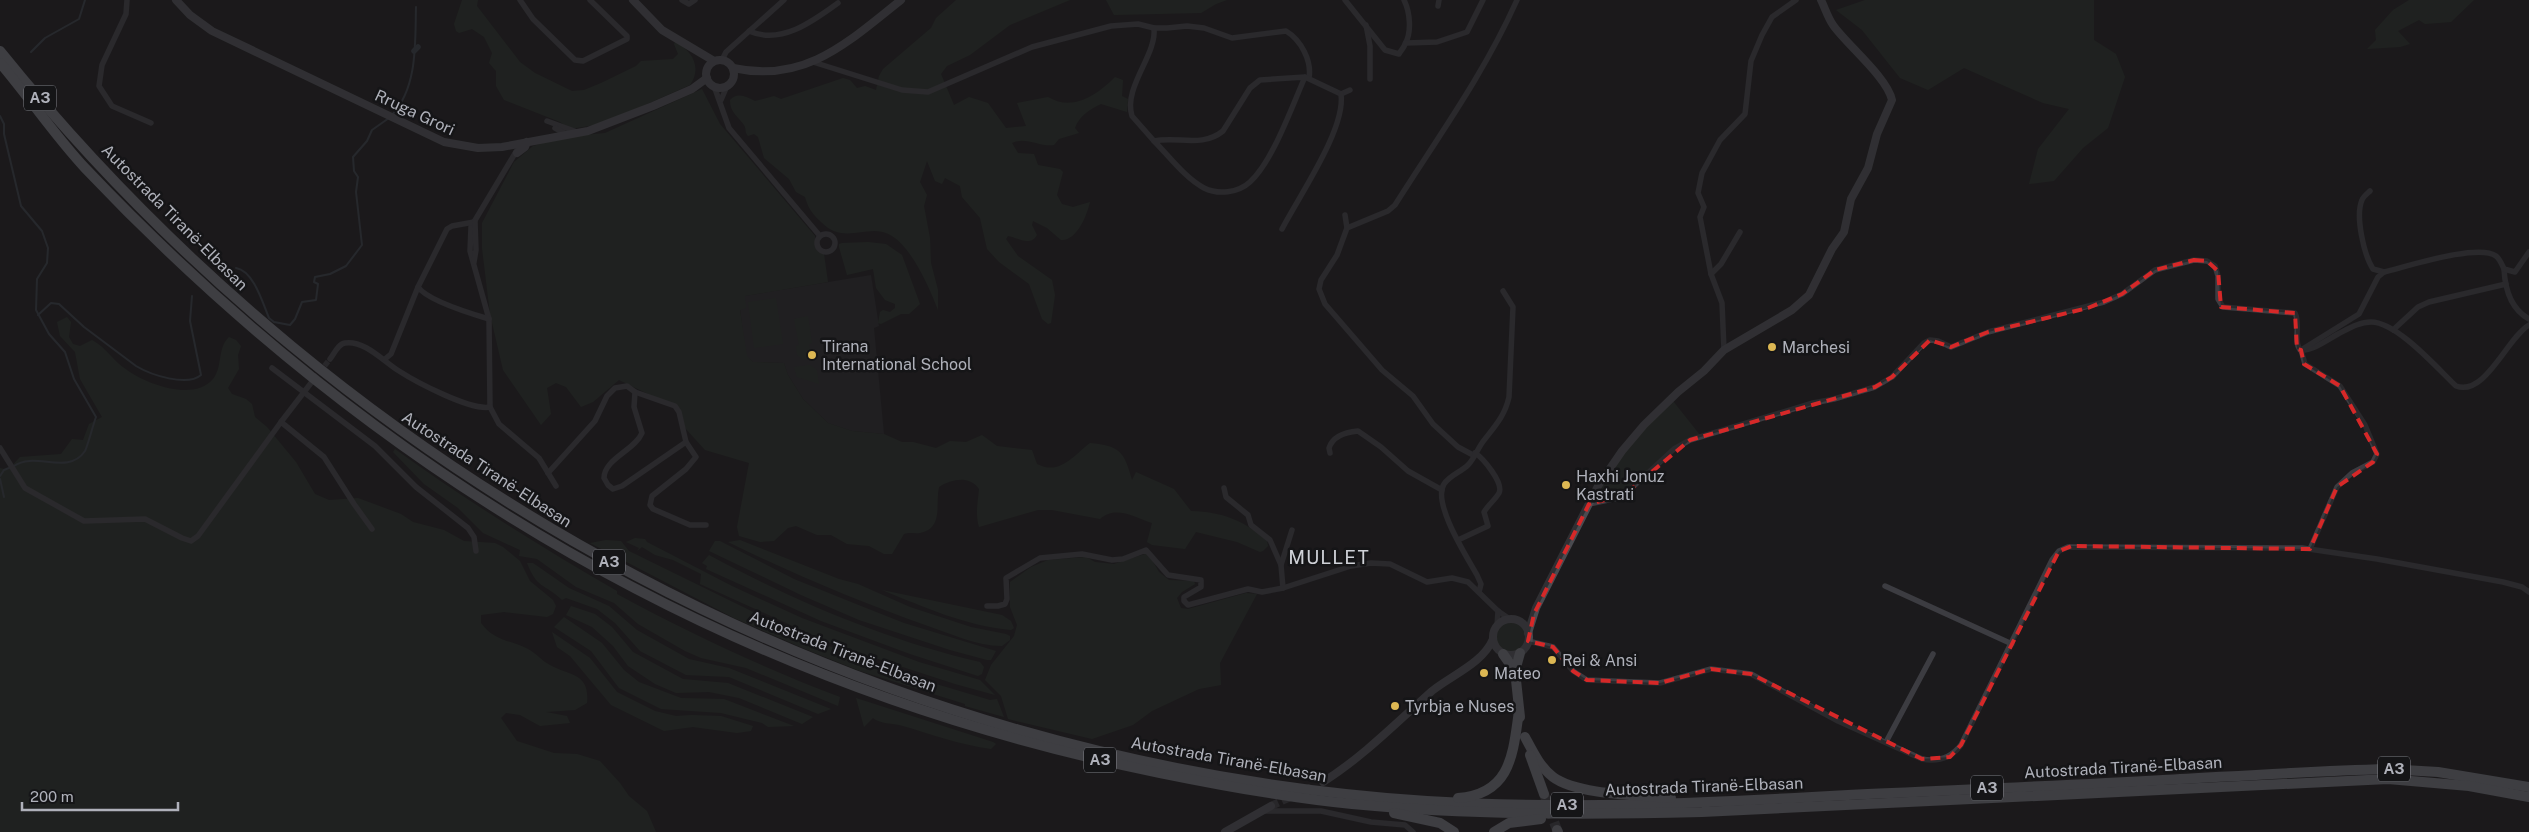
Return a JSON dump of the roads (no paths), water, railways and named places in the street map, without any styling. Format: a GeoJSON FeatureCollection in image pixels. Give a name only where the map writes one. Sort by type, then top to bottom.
{"type":"FeatureCollection","features":[{"type":"Feature","properties":{"kind":"highway"},"geometry":{"type":"LineString","coordinates":[[0,42],[4,61]]}},
{"type":"Feature","properties":{"kind":"highway","name":"Autostrada Tiranë-Elbasan"},"geometry":{"type":"LineString","coordinates":[[0,51],[4,61],[81,164],[147,231],[275,348],[363,418],[473,494],[542,538],[678,610],[774,654],[882,696],[975,728],[1105,761],[1279,794],[1372,806],[1515,813],[1588,814],[1819,808],[2388,778],[2460,785],[2529,797]]}},
{"type":"Feature","properties":{"kind":"highway","name":"Autostrada Tiranë-Elbasan"},"geometry":{"type":"LineString","coordinates":[[4,61],[133,202],[283,341],[371,410],[480,486],[550,529],[666,592],[772,642],[854,675],[1021,731],[1138,759],[1263,782],[1341,793],[1429,801],[1523,805],[1705,803],[2379,769],[2438,772],[2529,787]]}},
{"type":"Feature","properties":{"kind":"highway"},"geometry":{"type":"LineString","coordinates":[[1501,653],[1512,663],[1515,671],[1519,711],[1544,794]]}},
{"type":"Feature","properties":{"kind":"highway"},"geometry":{"type":"LineString","coordinates":[[1515,671],[1520,653]]}},
{"type":"Feature","properties":{"kind":"highway","name":"A3"},"geometry":{"type":"LineString","coordinates":[[1429,801],[1434,797],[1470,796],[1486,789],[1499,779],[1508,768],[1513,755],[1519,711]]}},
{"type":"Feature","properties":{"kind":"highway"},"geometry":{"type":"LineString","coordinates":[[1525,736],[1542,766],[1555,778],[1571,786],[1670,798],[1699,799],[1705,803]]}},
{"type":"Feature","properties":{"kind":"highway"},"geometry":{"type":"LineString","coordinates":[[1372,806],[1377,810],[1440,823],[1454,832]]}},
{"type":"Feature","properties":{"kind":"highway"},"geometry":{"type":"LineString","coordinates":[[1494,832],[1518,821],[1583,818],[1588,814]]}},
{"type":"Feature","properties":{"kind":"main road","name":"Rruga Grori"},"geometry":{"type":"LineString","coordinates":[[176,0],[190,15],[212,31],[453,144],[478,148],[513,145],[607,125],[692,89],[711,83]]}},
{"type":"Feature","properties":{"kind":"main road"},"geometry":{"type":"LineString","coordinates":[[633,0],[662,30],[699,52],[718,60],[729,62],[733,68],[734,77]]}},
{"type":"Feature","properties":{"kind":"main road"},"geometry":{"type":"LineString","coordinates":[[733,68],[746,71],[777,72],[813,62],[836,51],[901,0]]}},
{"type":"Feature","properties":{"kind":"main road"},"geometry":{"type":"LineString","coordinates":[[1481,656],[1520,653],[1528,637],[1536,608],[1605,475],[1644,425],[1678,392],[1704,371],[1724,350],[1792,310],[1809,295],[1832,249],[1844,232],[1851,199],[1868,168],[1877,134],[1892,103],[1889,92],[1868,64],[1834,27],[1821,0]]}},
{"type":"Feature","properties":{"kind":"main road"},"geometry":{"type":"LineString","coordinates":[[699,52],[708,68],[711,83],[727,86],[734,77],[746,71]]}},
{"type":"Feature","properties":{"kind":"main road"},"geometry":{"type":"LineString","coordinates":[[708,68],[718,60]]}},
{"type":"Feature","properties":{"kind":"main road"},"geometry":{"type":"LineString","coordinates":[[514,155],[525,147],[527,142]]}},
{"type":"Feature","properties":{"kind":"main road"},"geometry":{"type":"LineString","coordinates":[[1323,782],[1367,751],[1432,691],[1481,656],[1489,648],[1497,626],[1527,618],[1536,608]]}},
{"type":"Feature","properties":{"kind":"main road"},"geometry":{"type":"LineString","coordinates":[[1514,620],[1528,637]]}},
{"type":"Feature","properties":{"kind":"main road"},"geometry":{"type":"LineString","coordinates":[[1493,639],[1501,653]]}},
{"type":"Feature","properties":{"kind":"main road"},"geometry":{"type":"LineString","coordinates":[[1225,832],[1271,806]]}},
{"type":"Feature","properties":{"kind":"street"},"geometry":{"type":"LineString","coordinates":[[127,0],[126,14],[102,65],[99,86],[112,106],[151,123]]}},
{"type":"Feature","properties":{"kind":"street"},"geometry":{"type":"LineString","coordinates":[[520,0],[533,19],[556,42],[575,60],[583,61],[627,39],[627,36],[590,0]]}},
{"type":"Feature","properties":{"kind":"street"},"geometry":{"type":"LineString","coordinates":[[682,0],[689,4],[695,0]]}},
{"type":"Feature","properties":{"kind":"street"},"geometry":{"type":"LineString","coordinates":[[718,60],[784,0]]}},
{"type":"Feature","properties":{"kind":"street"},"geometry":{"type":"LineString","coordinates":[[1345,0],[1366,24],[1381,46],[1389,53],[1399,54],[1406,43],[1409,17],[1404,0]]}},
{"type":"Feature","properties":{"kind":"street"},"geometry":{"type":"LineString","coordinates":[[1406,43],[1437,42],[1467,32],[1484,0]]}},
{"type":"Feature","properties":{"kind":"street"},"geometry":{"type":"LineString","coordinates":[[1347,228],[1388,211],[1395,205],[1462,104],[1485,64],[1517,0]]}},
{"type":"Feature","properties":{"kind":"street"},"geometry":{"type":"LineString","coordinates":[[1724,350],[1722,303],[1711,274],[1700,217],[1704,207],[1698,193],[1702,173],[1720,140],[1745,114],[1751,61],[1768,24],[1785,6],[1796,0]]}},
{"type":"Feature","properties":{"kind":"street"},"geometry":{"type":"LineString","coordinates":[[749,31],[762,36],[781,35],[800,28],[838,3]]}},
{"type":"Feature","properties":{"kind":"street"},"geometry":{"type":"LineString","coordinates":[[813,62],[902,90],[928,92],[1032,47],[1111,26],[1138,24],[1154,28],[1187,26],[1204,28],[1232,38],[1286,32],[1294,36],[1301,44],[1310,66],[1307,78],[1263,164],[1250,182],[1238,190],[1217,192],[1204,188],[1194,181],[1154,141],[1132,116],[1130,111],[1136,83],[1154,41],[1154,28]]}},
{"type":"Feature","properties":{"kind":"street"},"geometry":{"type":"LineString","coordinates":[[1366,24],[1370,46],[1370,79]]}},
{"type":"Feature","properties":{"kind":"street"},"geometry":{"type":"LineString","coordinates":[[1154,141],[1205,141],[1223,131],[1254,83],[1307,78],[1340,94],[1350,90]]}},
{"type":"Feature","properties":{"kind":"street"},"geometry":{"type":"LineString","coordinates":[[711,83],[721,100],[723,117],[729,128],[820,236]]}},
{"type":"Feature","properties":{"kind":"street"},"geometry":{"type":"LineString","coordinates":[[721,100],[727,86]]}},
{"type":"Feature","properties":{"kind":"street"},"geometry":{"type":"LineString","coordinates":[[1282,229],[1337,125],[1342,104],[1340,94]]}},
{"type":"Feature","properties":{"kind":"street"},"geometry":{"type":"LineString","coordinates":[[566,134],[547,121],[577,132]]}},
{"type":"Feature","properties":{"kind":"street"},"geometry":{"type":"LineString","coordinates":[[553,137],[555,128]]}},
{"type":"Feature","properties":{"kind":"street"},"geometry":{"type":"LineString","coordinates":[[513,145],[514,155],[471,227],[470,251],[488,319],[490,407],[499,424],[530,448],[556,486]]}},
{"type":"Feature","properties":{"kind":"street"},"geometry":{"type":"LineString","coordinates":[[2370,191],[2362,199],[2363,240],[2368,261],[2373,270],[2384,272]]}},
{"type":"Feature","properties":{"kind":"street"},"geometry":{"type":"LineString","coordinates":[[1345,215],[1347,228],[1337,255],[1321,280],[1320,289],[1324,304],[1382,370],[1413,396],[1433,424],[1458,447],[1483,458],[1499,484],[1500,492],[1484,512],[1488,526],[1458,540]]}},
{"type":"Feature","properties":{"kind":"street"},"geometry":{"type":"LineString","coordinates":[[385,359],[390,354],[418,287],[447,229],[452,226],[475,222]]}},
{"type":"Feature","properties":{"kind":"street"},"geometry":{"type":"LineString","coordinates":[[1711,274],[1721,264],[1740,232]]}},
{"type":"Feature","properties":{"kind":"street"},"geometry":{"type":"LineString","coordinates":[[2504,269],[2515,272],[2522,264],[2525,254],[2529,252]]}},
{"type":"Feature","properties":{"kind":"street"},"geometry":{"type":"LineString","coordinates":[[2301,350],[2359,314],[2378,277],[2384,272],[2452,254],[2474,253],[2496,256],[2504,269],[2509,296],[2513,303],[2529,319]]}},
{"type":"Feature","properties":{"kind":"street"},"geometry":{"type":"LineString","coordinates":[[1589,504],[1624,495],[1674,450],[1690,440],[1813,403],[1834,399],[1885,382],[1900,371],[1924,343],[1930,340],[1938,341],[1951,347],[1988,332],[2049,315],[2088,308],[2122,294],[2155,270],[2194,260],[2207,261],[2218,271],[2217,295],[2223,307],[2247,311],[2293,312],[2298,319],[2298,348],[2301,350],[2305,364],[2336,382],[2345,392],[2364,424],[2377,454],[2374,462],[2352,473],[2337,487],[2310,549]]}},
{"type":"Feature","properties":{"kind":"street"},"geometry":{"type":"LineString","coordinates":[[2393,330],[2418,307],[2429,302],[2506,284]]}},
{"type":"Feature","properties":{"kind":"street"},"geometry":{"type":"LineString","coordinates":[[418,287],[423,292],[450,306],[488,319]]}},
{"type":"Feature","properties":{"kind":"street"},"geometry":{"type":"LineString","coordinates":[[1480,592],[1481,584],[1445,511],[1442,490],[1448,479],[1467,466],[1502,418],[1509,397],[1513,307],[1503,291]]}},
{"type":"Feature","properties":{"kind":"street"},"geometry":{"type":"LineString","coordinates":[[2301,350],[2309,350],[2356,325],[2372,322],[2393,330],[2413,344],[2456,386],[2462,388],[2470,386],[2485,376],[2512,339],[2529,326]]}},
{"type":"Feature","properties":{"kind":"street"},"geometry":{"type":"LineString","coordinates":[[330,359],[341,345],[347,343],[371,350],[397,370],[445,395],[482,409],[490,407]]}},
{"type":"Feature","properties":{"kind":"street"},"geometry":{"type":"LineString","coordinates":[[272,368],[375,446],[416,487],[468,528],[474,537],[476,551]]}},
{"type":"Feature","properties":{"kind":"street"},"geometry":{"type":"LineString","coordinates":[[0,448],[25,488],[84,521],[145,519],[182,538],[192,541],[198,536],[303,391],[311,383]]}},
{"type":"Feature","properties":{"kind":"street"},"geometry":{"type":"LineString","coordinates":[[548,473],[595,421],[607,396],[615,388],[627,386],[635,392],[675,406],[679,412],[686,442],[694,454],[695,460],[652,496],[650,505],[653,509],[690,525],[706,525]]}},
{"type":"Feature","properties":{"kind":"street"},"geometry":{"type":"LineString","coordinates":[[635,392],[634,408],[642,433],[636,443],[607,469],[604,478],[608,485],[613,489],[622,486],[686,442]]}},
{"type":"Feature","properties":{"kind":"street"},"geometry":{"type":"LineString","coordinates":[[281,422],[324,457],[372,529]]}},
{"type":"Feature","properties":{"kind":"street"},"geometry":{"type":"LineString","coordinates":[[1330,453],[1331,444],[1334,440],[1346,433],[1358,431],[1381,446],[1408,471],[1442,490]]}},
{"type":"Feature","properties":{"kind":"street"},"geometry":{"type":"LineString","coordinates":[[1224,488],[1226,497],[1248,515],[1251,525],[1270,540],[1281,565],[1284,588]]}},
{"type":"Feature","properties":{"kind":"street"},"geometry":{"type":"LineString","coordinates":[[1281,565],[1292,530]]}},
{"type":"Feature","properties":{"kind":"street"},"geometry":{"type":"LineString","coordinates":[[1528,637],[1554,647],[1573,671],[1587,680],[1660,683],[1710,669],[1751,674],[1838,721],[1922,759],[1930,760],[1950,757],[1961,745],[2052,560],[2059,551],[2068,547],[2310,549],[2503,582],[2522,587],[2529,592]]}},
{"type":"Feature","properties":{"kind":"street"},"geometry":{"type":"LineString","coordinates":[[987,606],[1005,604],[1007,599],[1006,578],[1040,558],[1075,554],[1112,560],[1123,559],[1146,550],[1168,575],[1201,580],[1200,587],[1184,595],[1184,601],[1188,604],[1248,589],[1262,592],[1284,588],[1354,565],[1371,563],[1390,564],[1427,582],[1458,579],[1468,582],[1498,611],[1514,620]]}},
{"type":"Feature","properties":{"kind":"street"},"geometry":{"type":"LineString","coordinates":[[1885,586],[2012,644]]}},
{"type":"Feature","properties":{"kind":"street"},"geometry":{"type":"LineString","coordinates":[[1497,626],[1498,611]]}},
{"type":"Feature","properties":{"kind":"street"},"geometry":{"type":"LineString","coordinates":[[1886,742],[1933,654]]}},
{"type":"Feature","properties":{"kind":"street"},"geometry":{"type":"LineString","coordinates":[[1261,811],[1321,811],[1371,822],[1405,825],[1413,832]]}},
{"type":"Feature","properties":{"kind":"waterway"},"geometry":{"type":"LineString","coordinates":[[31,52],[45,38],[79,19],[85,0]]}},
{"type":"Feature","properties":{"kind":"waterway"},"geometry":{"type":"LineString","coordinates":[[392,115],[407,91],[411,78],[415,49],[416,7]]}},
{"type":"Feature","properties":{"kind":"waterway"},"geometry":{"type":"LineString","coordinates":[[414,51],[418,47]]}},
{"type":"Feature","properties":{"kind":"waterway"},"geometry":{"type":"LineString","coordinates":[[0,116],[4,124],[4,134],[21,206],[42,231],[48,248],[47,263],[37,279],[36,310],[49,334],[65,352],[74,379],[96,417],[85,451],[78,458],[70,462],[32,461],[22,462],[14,466]]}},
{"type":"Feature","properties":{"kind":"waterway"},"geometry":{"type":"LineString","coordinates":[[236,268],[242,270],[253,281],[269,318],[274,322],[290,325],[295,319],[302,302],[316,300],[318,284],[314,282],[315,277],[330,274],[346,266],[362,245],[356,192],[358,177],[354,171],[353,157],[367,141],[372,130],[389,118]]}},
{"type":"Feature","properties":{"kind":"waterway"},"geometry":{"type":"LineString","coordinates":[[38,315],[51,303],[59,304],[84,327],[136,366],[159,376],[187,380],[201,375],[190,321],[192,296]]}},
{"type":"Feature","properties":{"kind":"waterway"},"geometry":{"type":"LineString","coordinates":[[0,476],[4,470],[9,468]]}},
{"type":"Feature","properties":{"kind":"waterway"},"geometry":{"type":"LineString","coordinates":[[0,479],[4,497]]}},
{"type":"Feature","properties":{"kind":"tunnel"},"geometry":{"type":"LineString","coordinates":[[314,379],[330,359]]}},
{"type":"Feature","properties":{"kind":"tunnel"},"geometry":{"type":"LineString","coordinates":[[1271,806],[1312,787]]}},
{"type":"Feature","properties":{"kind":"tunnel"},"geometry":{"type":"LineString","coordinates":[[1544,794],[1557,830]]}},
{"type":"Feature","properties":{"kind":"place","name":"Marchesi"},"geometry":{"type":"Point","coordinates":[1772,347]}},
{"type":"Feature","properties":{"kind":"place","name":"Tirana International School"},"geometry":{"type":"Point","coordinates":[812,355]}},
{"type":"Feature","properties":{"kind":"place","name":"Haxhi Jonuz Kastrati"},"geometry":{"type":"Point","coordinates":[1566,485]}},
{"type":"Feature","properties":{"kind":"place","name":"Rei & Ansi"},"geometry":{"type":"Point","coordinates":[1552,660]}},
{"type":"Feature","properties":{"kind":"place","name":"Mateo"},"geometry":{"type":"Point","coordinates":[1484,673]}},
{"type":"Feature","properties":{"kind":"place","name":"Tyrbja e Nuses"},"geometry":{"type":"Point","coordinates":[1395,706]}},
{"type":"Feature","properties":{"kind":"district","name":"MULLET"},"geometry":{"type":"Point","coordinates":[1329,557]}}]}
